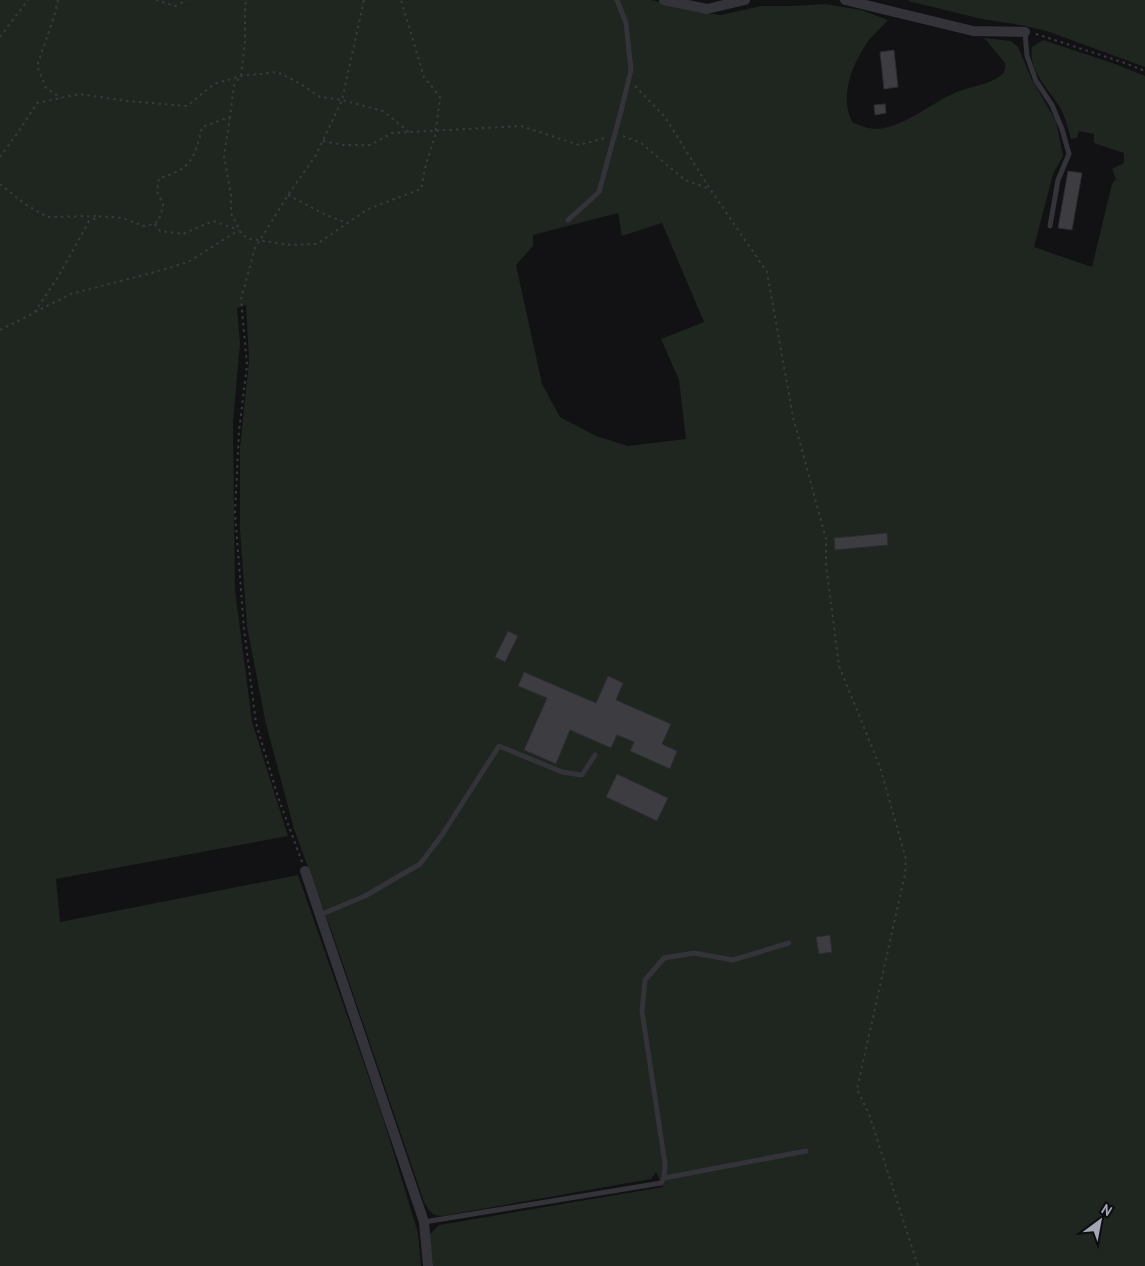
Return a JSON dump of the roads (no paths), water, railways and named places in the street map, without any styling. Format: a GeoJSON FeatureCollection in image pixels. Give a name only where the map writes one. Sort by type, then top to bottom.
{"type":"FeatureCollection","features":[{"type":"Feature","properties":{"kind":"street"},"geometry":{"type":"LineString","coordinates":[[664,0],[708,9],[745,0]]}},
{"type":"Feature","properties":{"kind":"street"},"geometry":{"type":"LineString","coordinates":[[845,0],[973,31],[1025,32]]}},
{"type":"Feature","properties":{"kind":"street"},"geometry":{"type":"LineString","coordinates":[[305,871],[424,1222],[428,1266]]}},
{"type":"Feature","properties":{"kind":"lane"},"geometry":{"type":"LineString","coordinates":[[568,220],[599,192],[629,78],[626,23],[617,0]]}},
{"type":"Feature","properties":{"kind":"lane"},"geometry":{"type":"LineString","coordinates":[[1025,32],[1027,56],[1036,81],[1052,105],[1062,129],[1069,154],[1058,180],[1050,226]]}},
{"type":"Feature","properties":{"kind":"lane"},"geometry":{"type":"LineString","coordinates":[[320,915],[365,896],[420,864],[442,835],[499,746],[562,772],[582,775],[595,754]]}},
{"type":"Feature","properties":{"kind":"lane"},"geometry":{"type":"LineString","coordinates":[[424,1222],[661,1183],[664,1178],[665,1164],[642,1011],[645,980],[664,958],[694,953],[733,960],[789,944]]}},
{"type":"Feature","properties":{"kind":"lane"},"geometry":{"type":"LineString","coordinates":[[664,1178],[806,1151]]}}]}
